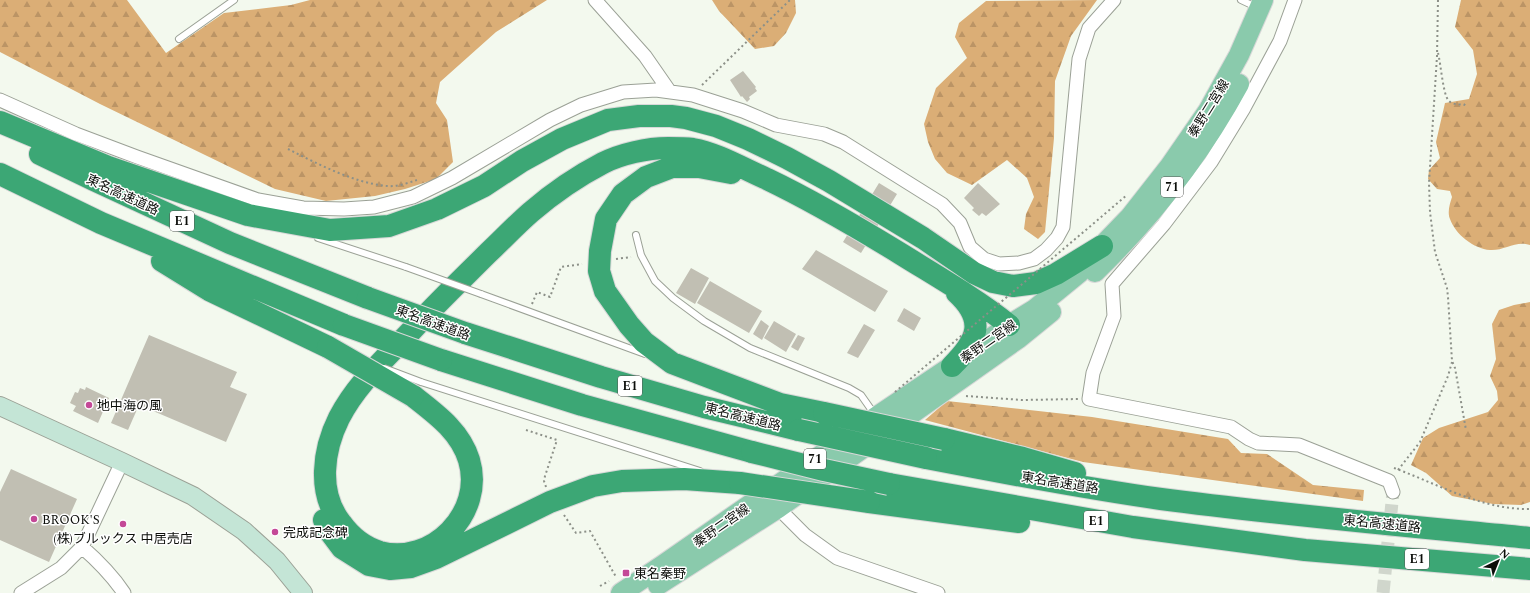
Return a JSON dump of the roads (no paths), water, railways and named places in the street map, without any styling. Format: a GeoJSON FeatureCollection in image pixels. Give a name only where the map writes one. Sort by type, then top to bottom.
{"type":"FeatureCollection","features":[{"type":"Feature","properties":{"kind":"highway"},"geometry":{"type":"LineString","coordinates":[[0,122],[108,168],[248,215],[330,230],[389,226],[437,209],[484,186],[522,161],[562,139],[608,120],[639,116],[672,116],[716,126],[768,148],[829,181],[923,238],[984,278],[1002,285],[1013,286],[1030,284],[1046,279],[1070,267],[1102,246]]}},
{"type":"Feature","properties":{"kind":"highway","name":"東名高速道路"},"geometry":{"type":"LineString","coordinates":[[0,133],[94,180],[223,239],[368,298],[465,334],[601,377],[697,405],[799,430],[926,458],[1022,476],[1160,498],[1245,509],[1530,538]]}},
{"type":"Feature","properties":{"kind":"highway"},"geometry":{"type":"LineString","coordinates":[[829,181],[723,143],[707,139],[681,136],[649,136],[616,143],[570,169],[526,202],[432,290],[366,360],[327,414],[316,448],[314,475],[318,502],[327,528],[342,548],[369,565],[390,569],[411,567],[436,558],[550,502],[593,486],[622,481],[684,479],[740,483],[1017,522],[1135,535],[1305,550]]}},
{"type":"Feature","properties":{"kind":"highway"},"geometry":{"type":"LineString","coordinates":[[101,223],[210,290],[328,347],[417,389],[436,414],[457,437],[468,458],[471,472],[471,488],[468,502],[462,516],[444,538],[432,545],[414,552],[397,554],[383,553],[368,548],[355,539],[335,516],[329,501],[325,486],[327,450],[339,419],[358,388],[435,306],[532,211],[573,181],[605,162],[634,152],[664,148],[694,149],[723,159],[803,197],[857,227],[984,306],[1014,331]]}},
{"type":"Feature","properties":{"kind":"highway"},"geometry":{"type":"LineString","coordinates":[[763,178],[699,167],[672,167],[646,177],[623,194],[606,219],[600,251],[599,271],[605,291],[629,325],[644,342],[672,363],[780,404],[944,439],[1023,458],[1160,498]]}},
{"type":"Feature","properties":{"kind":"highway","name":"E1"},"geometry":{"type":"LineString","coordinates":[[0,174],[101,223],[344,325],[441,360],[582,404],[752,452],[888,484],[1133,527],[1305,550],[1530,569]]}},
{"type":"Feature","properties":{"kind":"highway"},"geometry":{"type":"LineString","coordinates":[[923,238],[944,255],[993,302],[1014,331]]}},
{"type":"Feature","properties":{"kind":"highway"},"geometry":{"type":"LineString","coordinates":[[940,278],[968,303],[974,317],[976,331],[972,343],[966,352],[952,366]]}},
{"type":"Feature","properties":{"kind":"main road","name":"秦野二宮線"},"geometry":{"type":"LineString","coordinates":[[646,593],[778,508],[1014,331],[1035,309],[1079,272],[1130,217],[1170,166],[1208,111],[1266,3]]}},
{"type":"Feature","properties":{"kind":"main road","name":"秦野二宮線"},"geometry":{"type":"LineString","coordinates":[[618,585],[663,566],[876,417],[952,366],[1014,331],[1070,296],[1122,245],[1182,175],[1224,111],[1250,64],[1266,3]]}},
{"type":"Feature","properties":{"kind":"street"},"geometry":{"type":"LineString","coordinates":[[595,0],[645,56],[670,92]]}},
{"type":"Feature","properties":{"kind":"street"},"geometry":{"type":"LineString","coordinates":[[0,100],[83,137],[258,200],[303,208],[344,209],[374,207],[413,197],[452,178],[550,120],[581,105],[623,92],[656,90],[693,95],[743,111],[776,125],[824,134],[843,142],[942,204],[960,223],[970,247],[984,259],[999,264],[1019,263],[1034,259],[1046,250],[1057,238],[1063,227],[1079,59],[1089,28],[1114,0]]}},
{"type":"Feature","properties":{"kind":"street"},"geometry":{"type":"LineString","coordinates":[[1295,0],[1280,41],[1244,108],[1211,162],[1164,224],[1112,284],[1114,316],[1093,373],[1089,399],[1231,427],[1258,443],[1299,445],[1389,481],[1393,492]]}},
{"type":"Feature","properties":{"kind":"street"},"geometry":{"type":"LineString","coordinates":[[0,406],[193,496],[244,531],[277,561],[303,593]]}},
{"type":"Feature","properties":{"kind":"street"},"geometry":{"type":"LineString","coordinates":[[21,593],[62,568],[82,547],[122,462]]}},
{"type":"Feature","properties":{"kind":"street"},"geometry":{"type":"LineString","coordinates":[[778,508],[805,535],[837,558],[938,593]]}},
{"type":"Feature","properties":{"kind":"street"},"geometry":{"type":"LineString","coordinates":[[82,547],[102,564],[124,593]]}},
{"type":"Feature","properties":{"kind":"lane"},"geometry":{"type":"LineString","coordinates":[[179,38],[234,0]]}},
{"type":"Feature","properties":{"kind":"lane"},"geometry":{"type":"LineString","coordinates":[[1241,0],[1266,3]]}},
{"type":"Feature","properties":{"kind":"lane"},"geometry":{"type":"LineString","coordinates":[[248,215],[293,230]]}},
{"type":"Feature","properties":{"kind":"lane"},"geometry":{"type":"LineString","coordinates":[[308,235],[406,267],[672,363]]}},
{"type":"Feature","properties":{"kind":"lane"},"geometry":{"type":"LineString","coordinates":[[636,235],[641,255],[655,281],[673,298],[704,321],[750,348],[849,388],[861,395],[876,417]]}},
{"type":"Feature","properties":{"kind":"lane"},"geometry":{"type":"LineString","coordinates":[[417,389],[740,483]]}},
{"type":"Feature","properties":{"kind":"tunnel"},"geometry":{"type":"LineString","coordinates":[[1383,593],[1393,492]]}},
{"type":"Feature","properties":{"kind":"place","name":"地中海の風"},"geometry":{"type":"Point","coordinates":[89,405]}},
{"type":"Feature","properties":{"kind":"place","name":"BROOK'S"},"geometry":{"type":"Point","coordinates":[34,519]}},
{"type":"Feature","properties":{"kind":"place","name":"(株)ブルックス 中居売店"},"geometry":{"type":"Point","coordinates":[123,524]}},
{"type":"Feature","properties":{"kind":"place","name":"完成記念碑"},"geometry":{"type":"Point","coordinates":[275,532]}},
{"type":"Feature","properties":{"kind":"place","name":"東名秦野"},"geometry":{"type":"Point","coordinates":[626,573]}}]}
